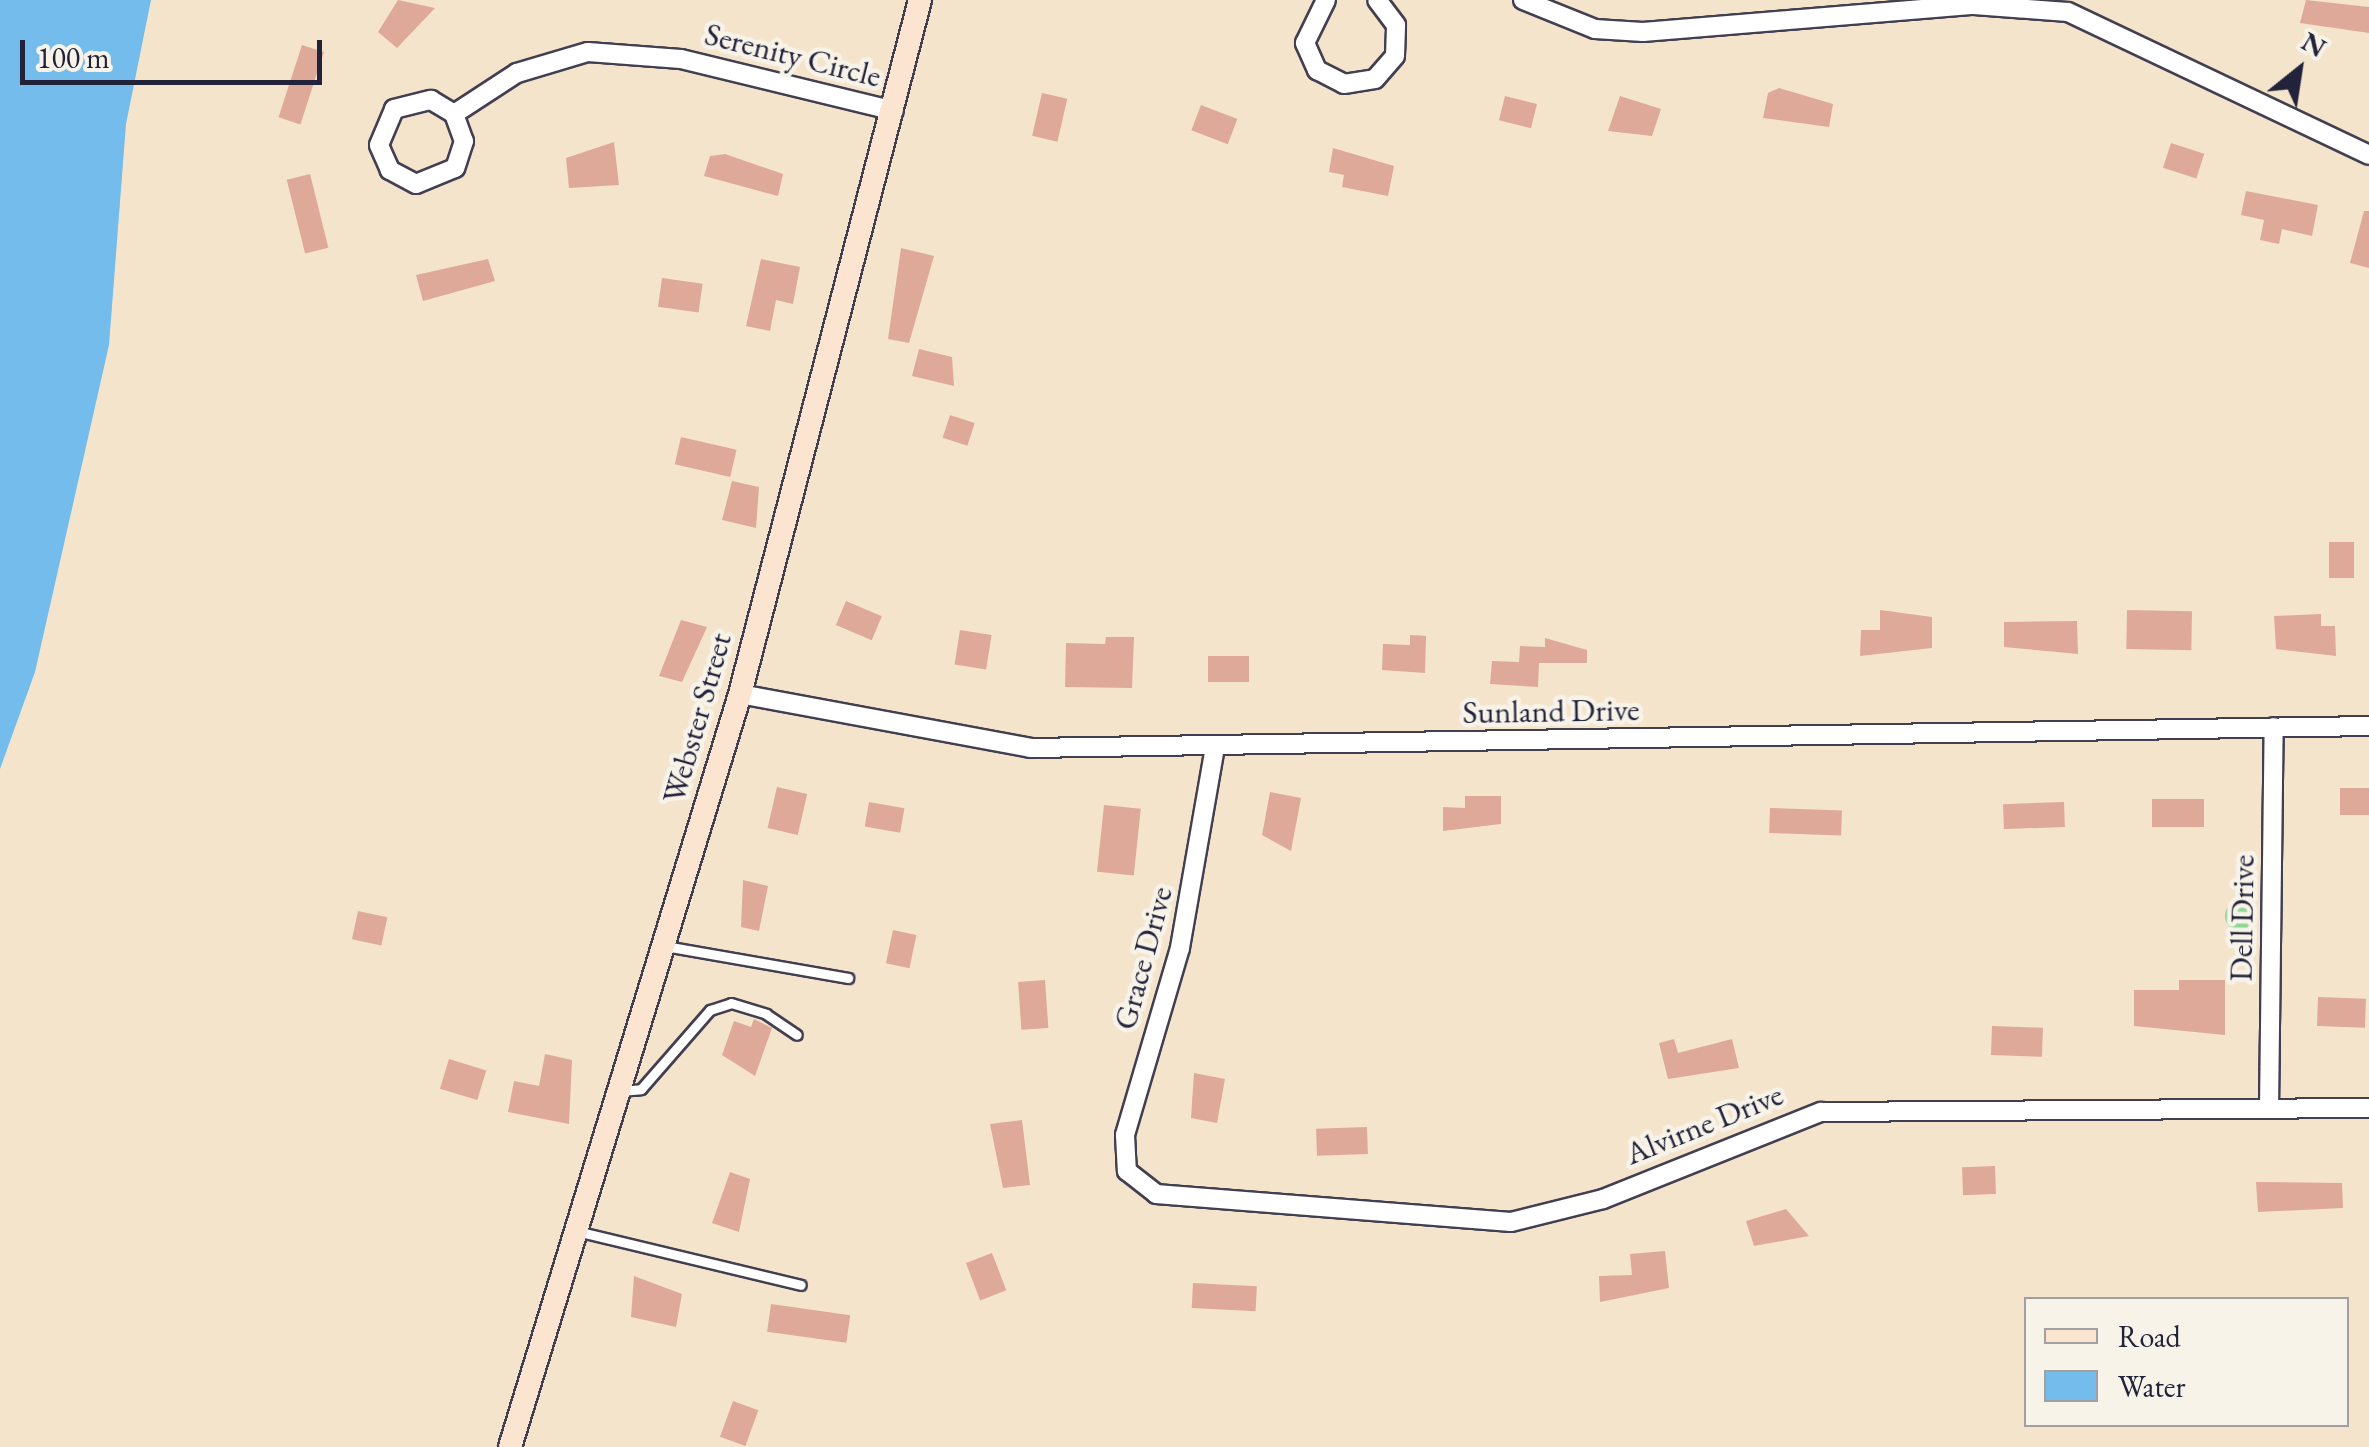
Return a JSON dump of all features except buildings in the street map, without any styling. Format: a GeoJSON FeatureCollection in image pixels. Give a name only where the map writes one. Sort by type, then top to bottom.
{"type":"FeatureCollection","features":[{"type":"Feature","properties":{"kind":"main road","name":"Webster Street"},"geometry":{"type":"LineString","coordinates":[[510,1447],[573,1230],[740,694],[920,0]]}},
{"type":"Feature","properties":{"kind":"street"},"geometry":{"type":"LineString","coordinates":[[1326,0],[1305,43],[1317,70],[1344,84],[1375,79],[1395,56],[1389,4]]}},
{"type":"Feature","properties":{"kind":"street"},"geometry":{"type":"LineString","coordinates":[[1523,0],[1595,29],[1643,32],[1974,5],[2068,12],[2369,155]]}},
{"type":"Feature","properties":{"kind":"street","name":"Serenity Circle"},"geometry":{"type":"LineString","coordinates":[[454,114],[543,61],[611,50],[894,111]]}},
{"type":"Feature","properties":{"kind":"street"},"geometry":{"type":"LineString","coordinates":[[432,100],[454,114],[464,141],[455,168],[416,184],[390,170],[379,144],[394,109],[432,100]]}},
{"type":"Feature","properties":{"kind":"street","name":"Sunland Drive"},"geometry":{"type":"LineString","coordinates":[[740,694],[974,743],[1215,747],[2369,726]]}},
{"type":"Feature","properties":{"kind":"street","name":"Dell Drive"},"geometry":{"type":"LineString","coordinates":[[2269,1109],[2274,727]]}},
{"type":"Feature","properties":{"kind":"street","name":"Grace Drive"},"geometry":{"type":"LineString","coordinates":[[1133,1180],[1125,1134],[1183,934],[1215,747]]}},
{"type":"Feature","properties":{"kind":"street","name":"Alvirne Drive"},"geometry":{"type":"LineString","coordinates":[[1133,1180],[1174,1198],[1511,1222],[1603,1199],[1821,1112],[2369,1108]]}},
{"type":"Feature","properties":{"kind":"lane"},"geometry":{"type":"LineString","coordinates":[[662,945],[848,978]]}},
{"type":"Feature","properties":{"kind":"lane"},"geometry":{"type":"LineString","coordinates":[[617,1092],[640,1089],[720,1007],[766,1014],[797,1036]]}},
{"type":"Feature","properties":{"kind":"lane"},"geometry":{"type":"LineString","coordinates":[[573,1230],[800,1285]]}},
{"type":"Feature","properties":{"kind":"green space"},"geometry":{"type":"Polygon","coordinates":[[[2239,902],[2249,906],[2253,916],[2249,926],[2239,930],[2229,926],[2225,916],[2229,906],[2239,902]]]}},
{"type":"Feature","properties":{"kind":"water"},"geometry":{"type":"Polygon","coordinates":[[[0,0],[151,0],[126,124],[109,345],[35,672],[0,769],[0,0]]]}}]}
